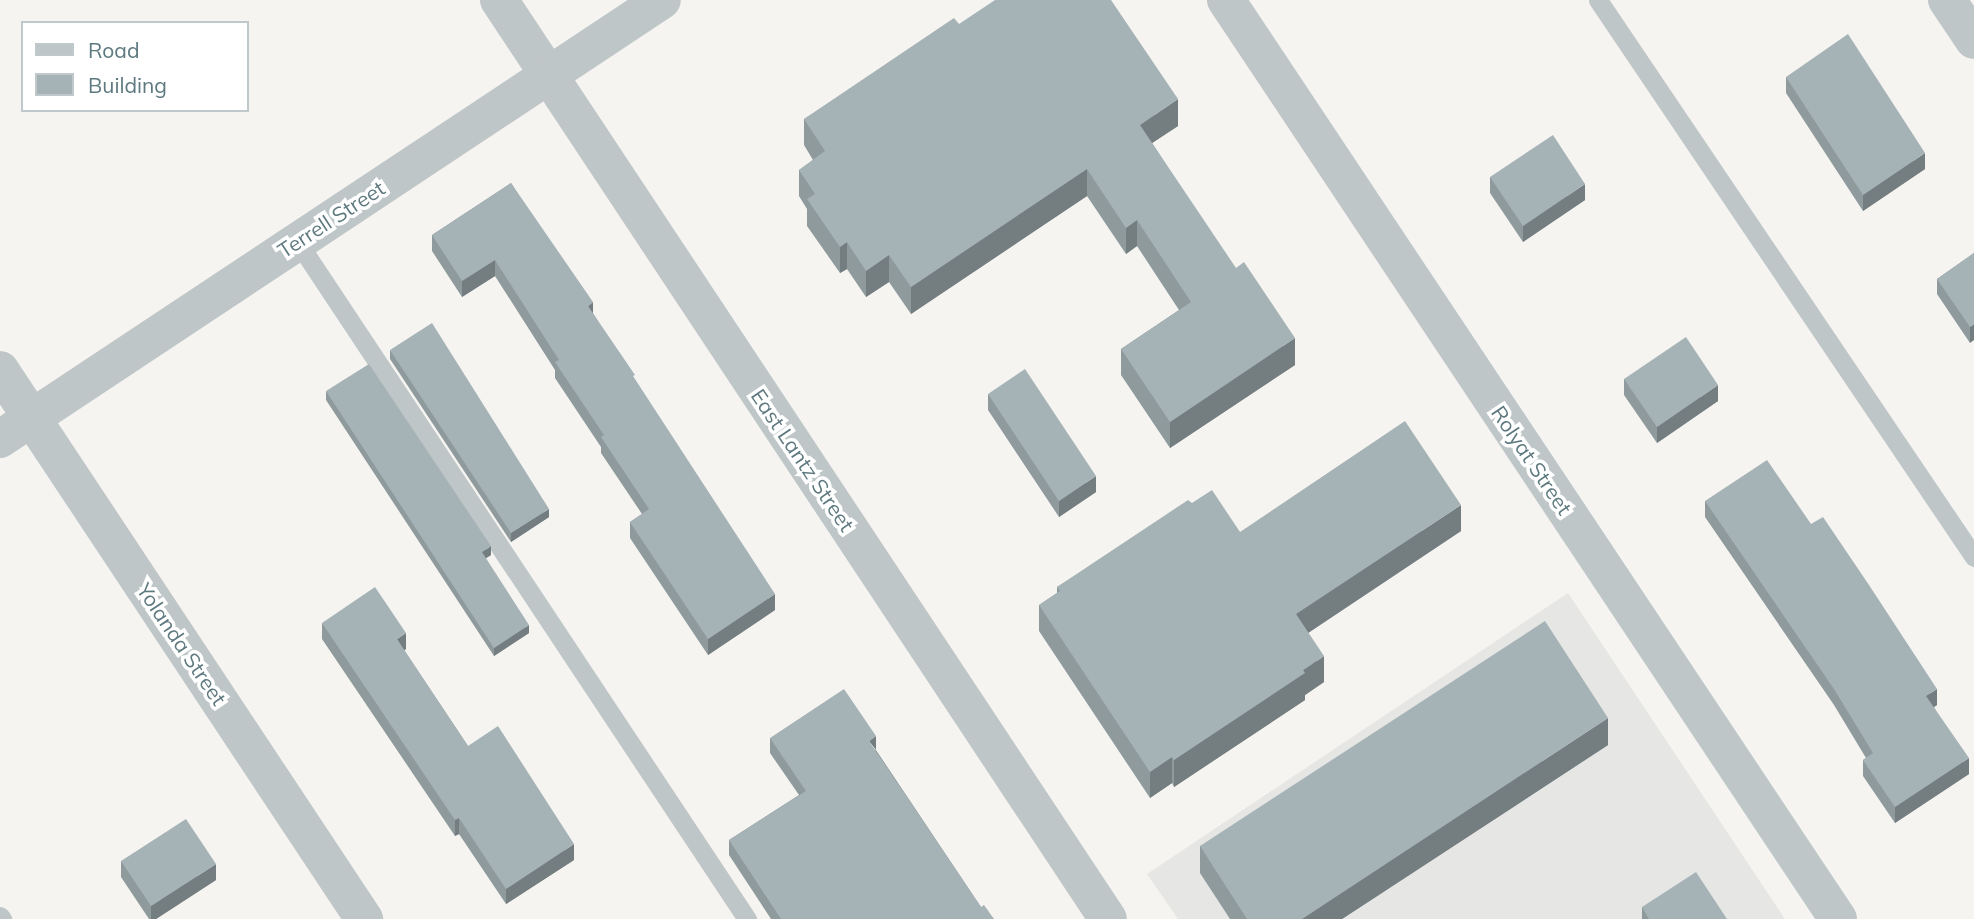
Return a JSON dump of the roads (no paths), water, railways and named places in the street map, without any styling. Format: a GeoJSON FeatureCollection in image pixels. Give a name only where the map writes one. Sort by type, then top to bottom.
{"type":"FeatureCollection","features":[{"type":"Feature","properties":{"kind":"street","name":"East Lantz Street"},"geometry":{"type":"LineString","coordinates":[[499,0],[1108,919]]}},
{"type":"Feature","properties":{"kind":"street","name":"Terrell Street"},"geometry":{"type":"LineString","coordinates":[[0,439],[662,0]]}},
{"type":"Feature","properties":{"kind":"street","name":"Rolyat Street"},"geometry":{"type":"LineString","coordinates":[[1226,0],[1838,919]]}},
{"type":"Feature","properties":{"kind":"street"},"geometry":{"type":"LineString","coordinates":[[1947,0],[1974,40]]}},
{"type":"Feature","properties":{"kind":"street","name":"Yolanda Street"},"geometry":{"type":"LineString","coordinates":[[0,370],[364,919]]}},
{"type":"Feature","properties":{"kind":"lane"},"geometry":{"type":"LineString","coordinates":[[1598,0],[1974,557]]}},
{"type":"Feature","properties":{"kind":"lane"},"geometry":{"type":"LineString","coordinates":[[297,242],[747,919]]}}]}
